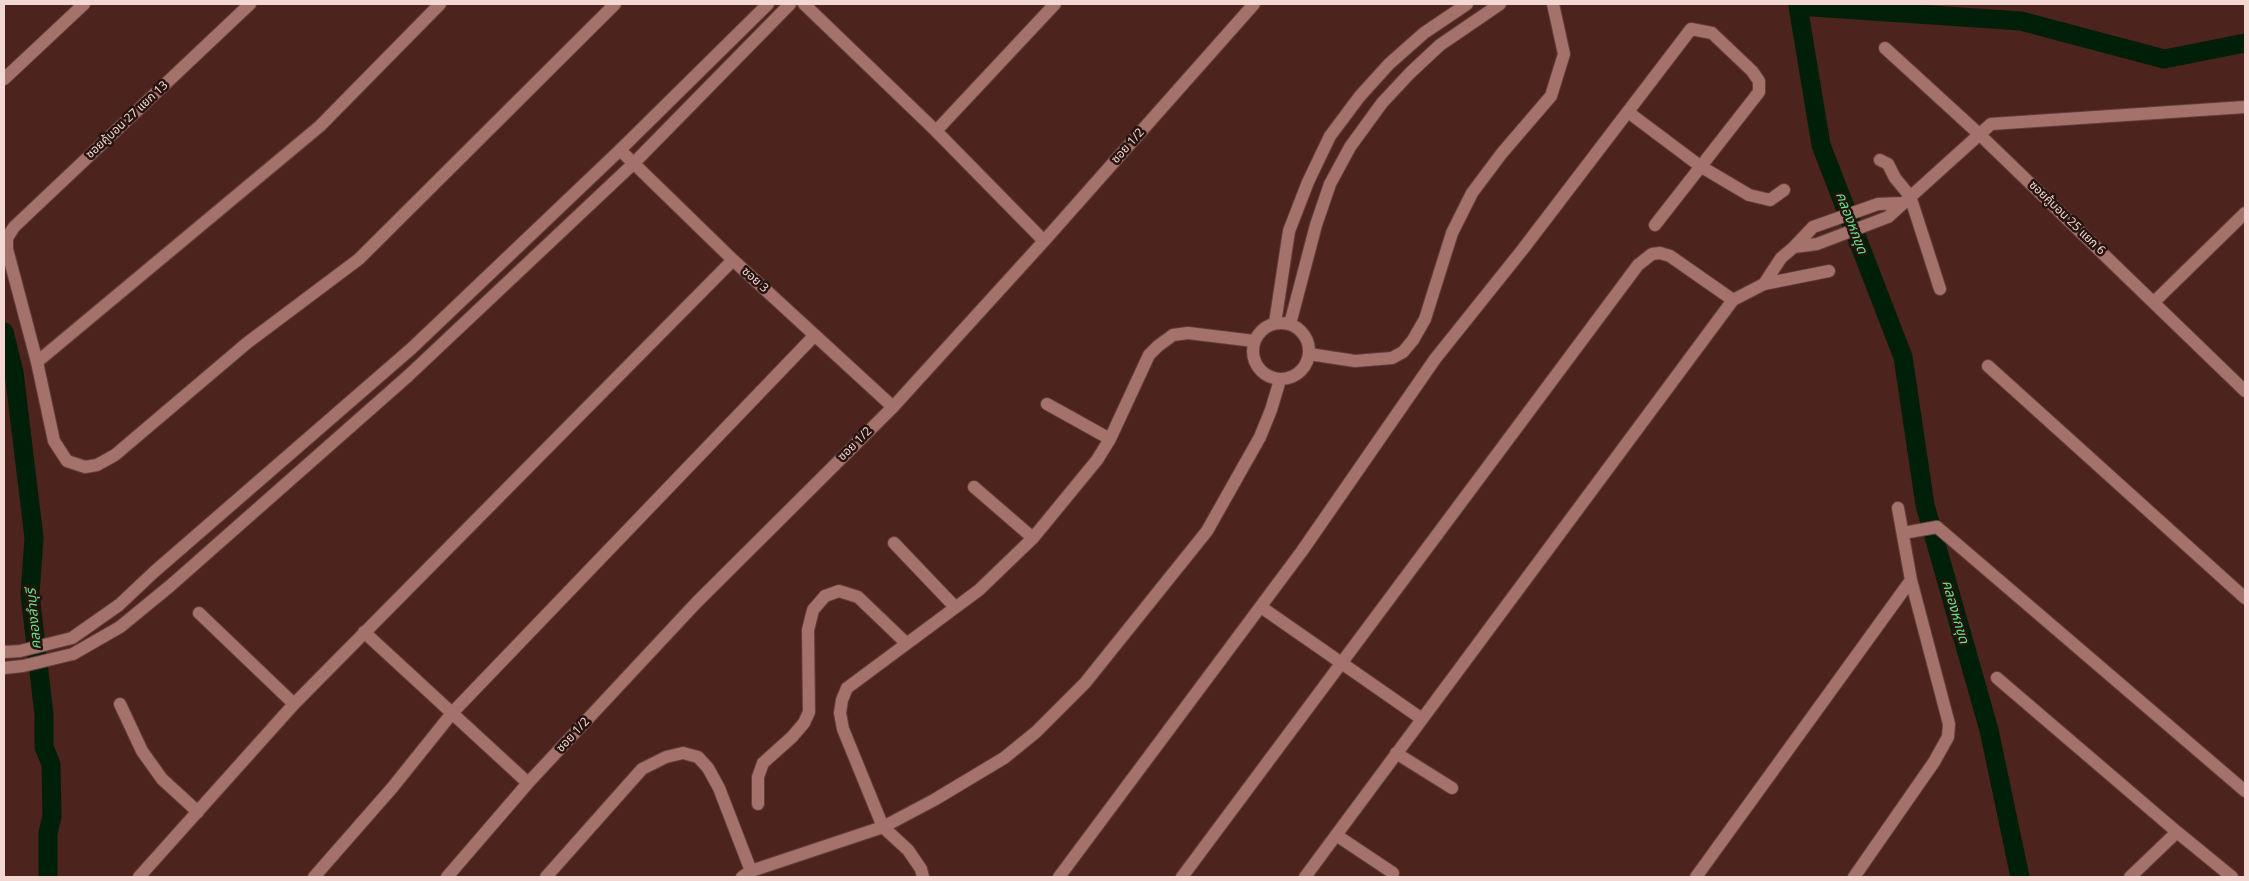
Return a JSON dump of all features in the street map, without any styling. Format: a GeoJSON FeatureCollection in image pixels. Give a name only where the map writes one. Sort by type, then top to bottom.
{"type":"FeatureCollection","features":[{"type":"Feature","properties":{"kind":"street"},"geometry":{"type":"LineString","coordinates":[[4,79],[84,4]]}},
{"type":"Feature","properties":{"kind":"street","name":"ซอยคู้บอน 27 แยก 13"},"geometry":{"type":"LineString","coordinates":[[37,362],[7,249],[7,238],[14,227],[250,4]]}},
{"type":"Feature","properties":{"kind":"street"},"geometry":{"type":"LineString","coordinates":[[440,4],[320,126],[37,362],[54,441],[66,461],[85,467],[97,465],[115,455],[247,343],[359,259],[615,4]]}},
{"type":"Feature","properties":{"kind":"street"},"geometry":{"type":"LineString","coordinates":[[4,652],[55,644],[72,638],[119,605],[154,572],[412,348],[620,150],[768,4]]}},
{"type":"Feature","properties":{"kind":"street"},"geometry":{"type":"LineString","coordinates":[[4,668],[23,666],[74,654],[120,627],[170,586],[408,376],[633,164],[790,4]]}},
{"type":"Feature","properties":{"kind":"street"},"geometry":{"type":"LineString","coordinates":[[804,4],[936,131],[1044,241]]}},
{"type":"Feature","properties":{"kind":"street"},"geometry":{"type":"LineString","coordinates":[[936,131],[1055,4]]}},
{"type":"Feature","properties":{"kind":"street","name":"ซอย 1/2"},"geometry":{"type":"LineString","coordinates":[[448,877],[528,783],[696,603],[893,406],[1044,241],[1254,4]]}},
{"type":"Feature","properties":{"kind":"street"},"geometry":{"type":"LineString","coordinates":[[1275,323],[1289,231],[1304,189],[1330,136],[1360,96],[1414,42],[1467,4]]}},
{"type":"Feature","properties":{"kind":"street"},"geometry":{"type":"LineString","coordinates":[[1290,324],[1316,225],[1330,184],[1344,158],[1382,103],[1426,58],[1440,45],[1500,4]]}},
{"type":"Feature","properties":{"kind":"street"},"geometry":{"type":"LineString","coordinates":[[1309,354],[1355,361],[1392,358],[1404,352],[1413,340],[1425,320],[1452,233],[1472,193],[1502,153],[1550,96],[1564,54],[1553,4]]}},
{"type":"Feature","properties":{"kind":"street"},"geometry":{"type":"LineString","coordinates":[[1059,877],[1302,552],[1435,359],[1691,29],[1712,33],[1752,70],[1759,81],[1759,92],[1655,225]]}},
{"type":"Feature","properties":{"kind":"street"},"geometry":{"type":"LineString","coordinates":[[1414,42],[1426,58]]}},
{"type":"Feature","properties":{"kind":"street","name":"ซอยคู้บอน 25 แยก 6"},"geometry":{"type":"LineString","coordinates":[[1885,48],[1979,134],[2245,391]]}},
{"type":"Feature","properties":{"kind":"street"},"geometry":{"type":"LineString","coordinates":[[1794,247],[1817,244],[1888,217],[1991,124],[2245,107]]}},
{"type":"Feature","properties":{"kind":"street"},"geometry":{"type":"LineString","coordinates":[[1628,112],[1700,166],[1749,195],[1770,200],[1784,190]]}},
{"type":"Feature","properties":{"kind":"street"},"geometry":{"type":"LineString","coordinates":[[1324,148],[1344,158]]}},
{"type":"Feature","properties":{"kind":"street","name":"ซอย 3"},"geometry":{"type":"LineString","coordinates":[[620,150],[733,260],[893,406]]}},
{"type":"Feature","properties":{"kind":"street"},"geometry":{"type":"LineString","coordinates":[[1880,160],[1888,164],[1907,200],[1940,289]]}},
{"type":"Feature","properties":{"kind":"street"},"geometry":{"type":"LineString","coordinates":[[1764,284],[1781,258],[1814,227],[1878,204],[1907,200]]}},
{"type":"Feature","properties":{"kind":"street"},"geometry":{"type":"LineString","coordinates":[[2154,302],[2245,213]]}},
{"type":"Feature","properties":{"kind":"street"},"geometry":{"type":"LineString","coordinates":[[1182,877],[1638,265],[1645,258],[1660,253],[1670,256],[1733,300]]}},
{"type":"Feature","properties":{"kind":"street"},"geometry":{"type":"LineString","coordinates":[[139,877],[294,704],[733,260]]}},
{"type":"Feature","properties":{"kind":"street"},"geometry":{"type":"LineString","coordinates":[[1304,877],[1733,300],[1764,284],[1830,271]]}},
{"type":"Feature","properties":{"kind":"street"},"geometry":{"type":"LineString","coordinates":[[1275,323],[1290,324],[1301,330],[1307,341],[1309,354],[1306,364],[1300,372],[1290,378],[1280,380],[1267,376],[1257,367],[1252,354],[1254,341],[1262,329],[1275,323]]}},
{"type":"Feature","properties":{"kind":"street"},"geometry":{"type":"LineString","coordinates":[[923,877],[921,870],[908,850],[883,828],[843,728],[840,713],[842,700],[848,688],[979,590],[1033,538],[1097,460],[1110,439],[1149,355],[1173,335],[1188,333],[1254,341]]}},
{"type":"Feature","properties":{"kind":"street"},"geometry":{"type":"LineString","coordinates":[[314,877],[392,788],[453,712],[815,335]]}},
{"type":"Feature","properties":{"kind":"street"},"geometry":{"type":"LineString","coordinates":[[1988,366],[2245,598]]}},
{"type":"Feature","properties":{"kind":"street"},"geometry":{"type":"LineString","coordinates":[[546,877],[642,769],[666,757],[683,752],[698,757],[708,768],[720,788],[746,874],[883,828],[1004,758],[1036,732],[1085,683],[1207,531],[1260,437],[1272,410],[1280,380]]}},
{"type":"Feature","properties":{"kind":"street"},"geometry":{"type":"LineString","coordinates":[[1047,404],[1110,439]]}},
{"type":"Feature","properties":{"kind":"street"},"geometry":{"type":"LineString","coordinates":[[974,487],[1033,538]]}},
{"type":"Feature","properties":{"kind":"street"},"geometry":{"type":"LineString","coordinates":[[1854,877],[1934,762],[1948,737],[1948,724],[1911,580],[1898,508]]}},
{"type":"Feature","properties":{"kind":"street"},"geometry":{"type":"LineString","coordinates":[[1902,533],[1937,527],[2245,791]]}},
{"type":"Feature","properties":{"kind":"street"},"geometry":{"type":"LineString","coordinates":[[894,543],[955,607]]}},
{"type":"Feature","properties":{"kind":"street"},"geometry":{"type":"LineString","coordinates":[[1696,877],[1911,580]]}},
{"type":"Feature","properties":{"kind":"street"},"geometry":{"type":"LineString","coordinates":[[758,804],[758,777],[763,763],[792,737],[804,723],[809,712],[808,630],[813,610],[825,596],[840,591],[858,597],[906,643]]}},
{"type":"Feature","properties":{"kind":"street"},"geometry":{"type":"LineString","coordinates":[[1261,607],[1422,719]]}},
{"type":"Feature","properties":{"kind":"street"},"geometry":{"type":"LineString","coordinates":[[199,613],[294,704]]}},
{"type":"Feature","properties":{"kind":"street"},"geometry":{"type":"LineString","coordinates":[[364,632],[528,783]]}},
{"type":"Feature","properties":{"kind":"street"},"geometry":{"type":"LineString","coordinates":[[1996,678],[2232,877]]}},
{"type":"Feature","properties":{"kind":"street"},"geometry":{"type":"LineString","coordinates":[[120,704],[142,751],[162,778],[198,812]]}},
{"type":"Feature","properties":{"kind":"street"},"geometry":{"type":"LineString","coordinates":[[1396,754],[1452,788]]}},
{"type":"Feature","properties":{"kind":"street"},"geometry":{"type":"LineString","coordinates":[[2130,877],[2177,832]]}},
{"type":"Feature","properties":{"kind":"street"},"geometry":{"type":"LineString","coordinates":[[1336,835],[1393,872]]}},
{"type":"Feature","properties":{"kind":"waterway","name":"คลองหกขุด"},"geometry":{"type":"LineString","coordinates":[[2020,877],[1989,730],[1925,505],[1903,357],[1821,145],[1798,6],[2021,21],[2164,59],[2245,43]]}},
{"type":"Feature","properties":{"kind":"waterway","name":"คลองลำบุรี"},"geometry":{"type":"LineString","coordinates":[[4,332],[14,372],[34,538],[30,594],[44,715],[44,747],[51,764],[52,816],[48,833],[48,877]]}}]}
